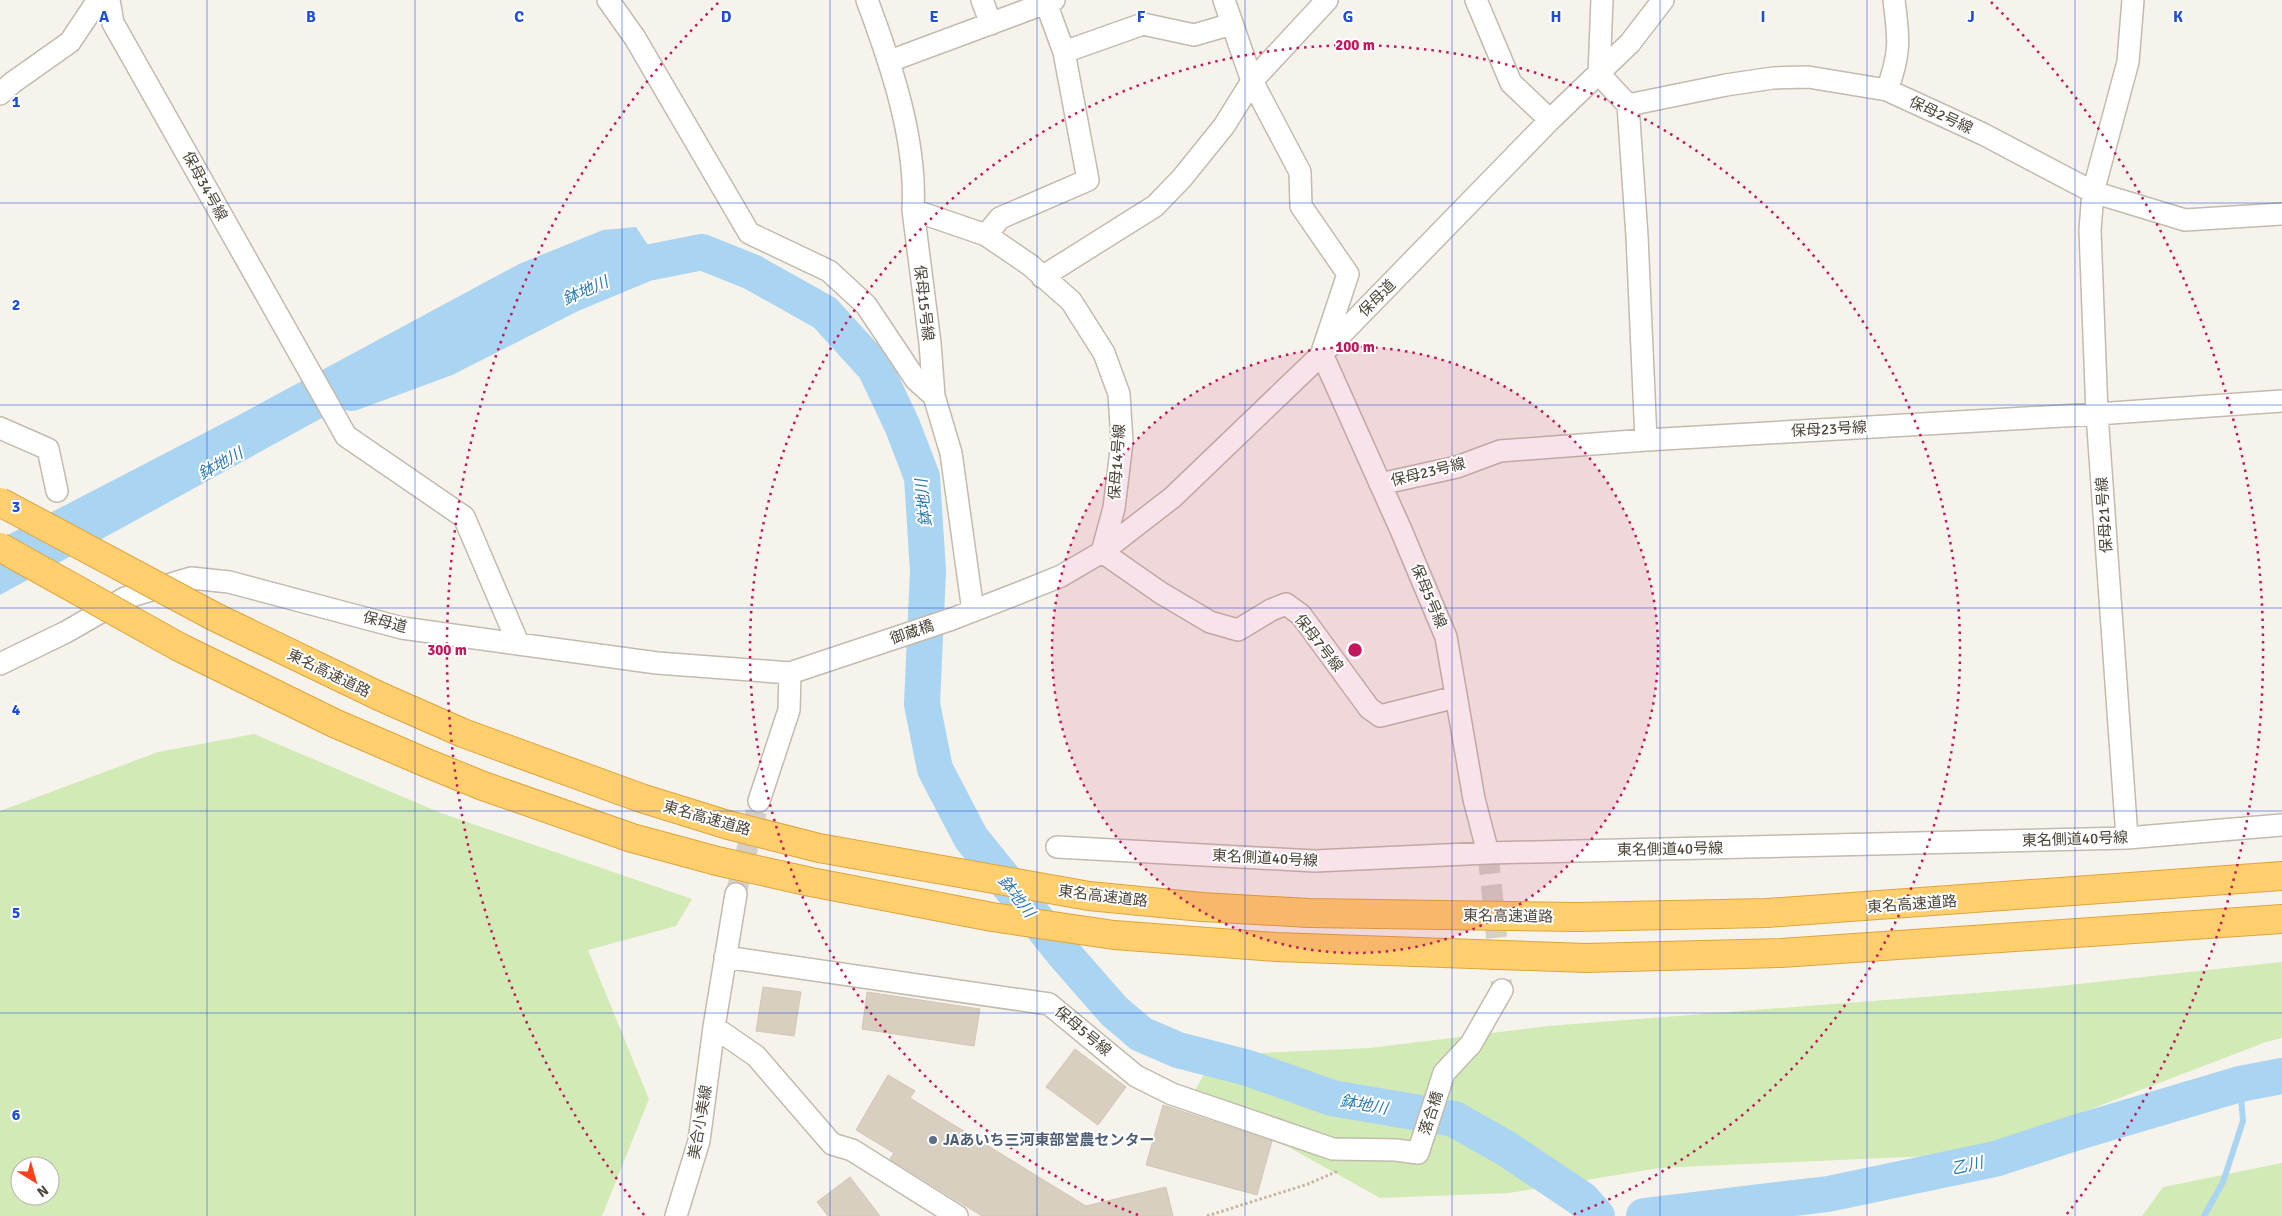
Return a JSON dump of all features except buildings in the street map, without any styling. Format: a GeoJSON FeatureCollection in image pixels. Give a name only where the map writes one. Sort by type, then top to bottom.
{"type":"FeatureCollection","features":[{"type":"Feature","properties":{"kind":"highway","name":"東名高速道路"},"geometry":{"type":"LineString","coordinates":[[0,502],[215,617],[379,696],[463,733],[641,798],[728,825],[819,848],[1089,896],[1202,907],[1309,913],[1586,916],[1767,913],[2282,876]]}},
{"type":"Feature","properties":{"kind":"highway"},"geometry":{"type":"LineString","coordinates":[[0,547],[179,647],[343,727],[484,786],[632,838],[717,861],[811,882],[992,917],[1114,935],[1276,947],[1586,958],[1781,953],[2282,919]]}},
{"type":"Feature","properties":{"kind":"street"},"geometry":{"type":"LineString","coordinates":[[0,94],[12,82],[70,42],[98,0]]}},
{"type":"Feature","properties":{"kind":"street","name":"保母34号線"},"geometry":{"type":"LineString","coordinates":[[109,0],[113,23],[346,436],[464,517],[518,643]]}},
{"type":"Feature","properties":{"kind":"street"},"geometry":{"type":"LineString","coordinates":[[608,0],[635,38],[749,233],[829,271],[866,305],[916,380],[934,396]]}},
{"type":"Feature","properties":{"kind":"street","name":"保母15号線"},"geometry":{"type":"LineString","coordinates":[[867,0],[890,61],[914,181],[913,210],[930,343],[934,396],[951,453],[973,611]]}},
{"type":"Feature","properties":{"kind":"street"},"geometry":{"type":"LineString","coordinates":[[982,0],[991,24]]}},
{"type":"Feature","properties":{"kind":"street"},"geometry":{"type":"LineString","coordinates":[[1224,0],[1252,82],[1300,172],[1301,206],[1348,274],[1322,354]]}},
{"type":"Feature","properties":{"kind":"street"},"geometry":{"type":"LineString","coordinates":[[1042,277],[1155,206],[1182,178],[1224,126],[1252,82],[1327,0]]}},
{"type":"Feature","properties":{"kind":"street"},"geometry":{"type":"LineString","coordinates":[[1476,0],[1511,83],[1550,120]]}},
{"type":"Feature","properties":{"kind":"street"},"geometry":{"type":"LineString","coordinates":[[1602,0],[1599,74],[1628,105],[1637,236],[1646,440]]}},
{"type":"Feature","properties":{"kind":"street"},"geometry":{"type":"LineString","coordinates":[[1599,74],[1630,43],[1662,0]]}},
{"type":"Feature","properties":{"kind":"street"},"geometry":{"type":"LineString","coordinates":[[1887,90],[1897,62],[1899,37],[1894,0]]}},
{"type":"Feature","properties":{"kind":"street","name":"保母21号線"},"geometry":{"type":"LineString","coordinates":[[2127,838],[2097,414],[2090,230],[2093,192],[2128,62],[2133,0]]}},
{"type":"Feature","properties":{"kind":"street"},"geometry":{"type":"LineString","coordinates":[[890,61],[1050,2],[1064,52],[1088,180],[1000,218],[986,235]]}},
{"type":"Feature","properties":{"kind":"street"},"geometry":{"type":"LineString","coordinates":[[1064,52],[1143,24],[1194,35],[1232,24]]}},
{"type":"Feature","properties":{"kind":"street","name":"保母道"},"geometry":{"type":"LineString","coordinates":[[973,611],[1061,576],[1102,552],[1173,497],[1322,354],[1550,120],[1599,74]]}},
{"type":"Feature","properties":{"kind":"street","name":"保母2号線"},"geometry":{"type":"LineString","coordinates":[[1628,105],[1726,85],[1773,78],[1808,77],[1887,90],[1983,134],[2093,192],[2185,220],[2281,217]]}},
{"type":"Feature","properties":{"kind":"street","name":"保母14号線"},"geometry":{"type":"LineString","coordinates":[[913,210],[986,235],[1030,265],[1071,301],[1104,354],[1119,394],[1120,451],[1114,508],[1102,552]]}},
{"type":"Feature","properties":{"kind":"street","name":"保母5号線"},"geometry":{"type":"LineString","coordinates":[[1322,354],[1446,637],[1474,799],[1488,853]]}},
{"type":"Feature","properties":{"kind":"street","name":"保母23号線"},"geometry":{"type":"LineString","coordinates":[[1380,484],[1457,467],[1500,451],[1646,440],[2097,414],[2282,401]]}},
{"type":"Feature","properties":{"kind":"street"},"geometry":{"type":"LineString","coordinates":[[0,428],[48,450],[56,491]]}},
{"type":"Feature","properties":{"kind":"street","name":"保母7号線"},"geometry":{"type":"LineString","coordinates":[[1102,552],[1161,593],[1210,622],[1238,630],[1271,610],[1286,604],[1301,615],[1369,708],[1380,716],[1456,698]]}},
{"type":"Feature","properties":{"kind":"street","name":"保母道"},"geometry":{"type":"LineString","coordinates":[[0,664],[66,632],[125,598],[191,578],[230,582],[402,628],[656,663],[790,673]]}},
{"type":"Feature","properties":{"kind":"street","name":"御蔵橋"},"geometry":{"type":"LineString","coordinates":[[790,673],[973,611]]}},
{"type":"Feature","properties":{"kind":"street"},"geometry":{"type":"LineString","coordinates":[[759,801],[789,710],[790,673]]}},
{"type":"Feature","properties":{"kind":"street","name":"東名側道40号線"},"geometry":{"type":"LineString","coordinates":[[1057,847],[1315,861],[1488,853],[2127,838],[2282,825]]}},
{"type":"Feature","properties":{"kind":"street","name":"美合小美線"},"geometry":{"type":"LineString","coordinates":[[676,1216],[699,1141],[714,1027],[736,894]]}},
{"type":"Feature","properties":{"kind":"street","name":"保母5号線"},"geometry":{"type":"LineString","coordinates":[[725,957],[1049,1004],[1136,1076],[1172,1094],[1334,1149],[1396,1150],[1418,1153]]}},
{"type":"Feature","properties":{"kind":"street","name":"落合橋"},"geometry":{"type":"LineString","coordinates":[[1418,1153],[1444,1073],[1471,1044],[1502,990]]}},
{"type":"Feature","properties":{"kind":"street"},"geometry":{"type":"LineString","coordinates":[[714,1027],[756,1056],[832,1144],[852,1150],[957,1216]]}},
{"type":"Feature","properties":{"kind":"path"},"geometry":{"type":"LineString","coordinates":[[1207,1216],[1308,1184],[1343,1169]]}},
{"type":"Feature","properties":{"kind":"green space"},"geometry":{"type":"Polygon","coordinates":[[[254,734],[441,813],[692,899],[676,926],[588,950],[649,1099],[602,1216],[0,1216],[0,811],[158,752],[254,734]]]}},
{"type":"Feature","properties":{"kind":"green space"},"geometry":{"type":"Polygon","coordinates":[[[2282,962],[2282,1038],[2266,1042],[1973,1154],[1659,1168],[1509,1193],[1380,1198],[1233,1116],[1194,1092],[1215,1055],[1370,1048],[1548,1026],[2041,988],[2282,962]]]}},
{"type":"Feature","properties":{"kind":"green space"},"geometry":{"type":"Polygon","coordinates":[[[2282,1163],[2282,1216],[2142,1216],[2163,1187],[2282,1163]]]}},
{"type":"Feature","properties":{"kind":"water"},"geometry":{"type":"Polygon","coordinates":[[[636,227],[663,268],[529,304],[0,595],[0,539],[237,416],[519,264],[603,230],[636,227]]]}},
{"type":"Feature","properties":{"kind":"waterway","name":"鉢地川"},"geometry":{"type":"LineString","coordinates":[[351,393],[446,358],[570,295],[647,263],[702,252],[752,272],[825,313],[875,368],[902,425],[922,477],[928,571],[922,704],[935,769],[971,838],[1065,955],[1114,1011],[1141,1034],[1178,1050],[1248,1068],[1332,1098],[1454,1119],[1507,1149],[1583,1200],[1597,1216]]}},
{"type":"Feature","properties":{"kind":"waterway","name":"乙川"},"geometry":{"type":"LineString","coordinates":[[1644,1216],[1828,1194],[1995,1159],[2078,1132],[2240,1084],[2282,1076]]}},
{"type":"Feature","properties":{"kind":"waterway"},"geometry":{"type":"LineString","coordinates":[[2204,1216],[2223,1182],[2243,1121],[2240,1084]]}},
{"type":"Feature","properties":{"kind":"tunnel"},"geometry":{"type":"LineString","coordinates":[[736,894],[759,801]]}},
{"type":"Feature","properties":{"kind":"tunnel"},"geometry":{"type":"LineString","coordinates":[[1488,853],[1502,990]]}},
{"type":"Feature","properties":{"kind":"place","name":"JAあいち三河東部営農センター"},"geometry":{"type":"Point","coordinates":[933,1140]}}]}
